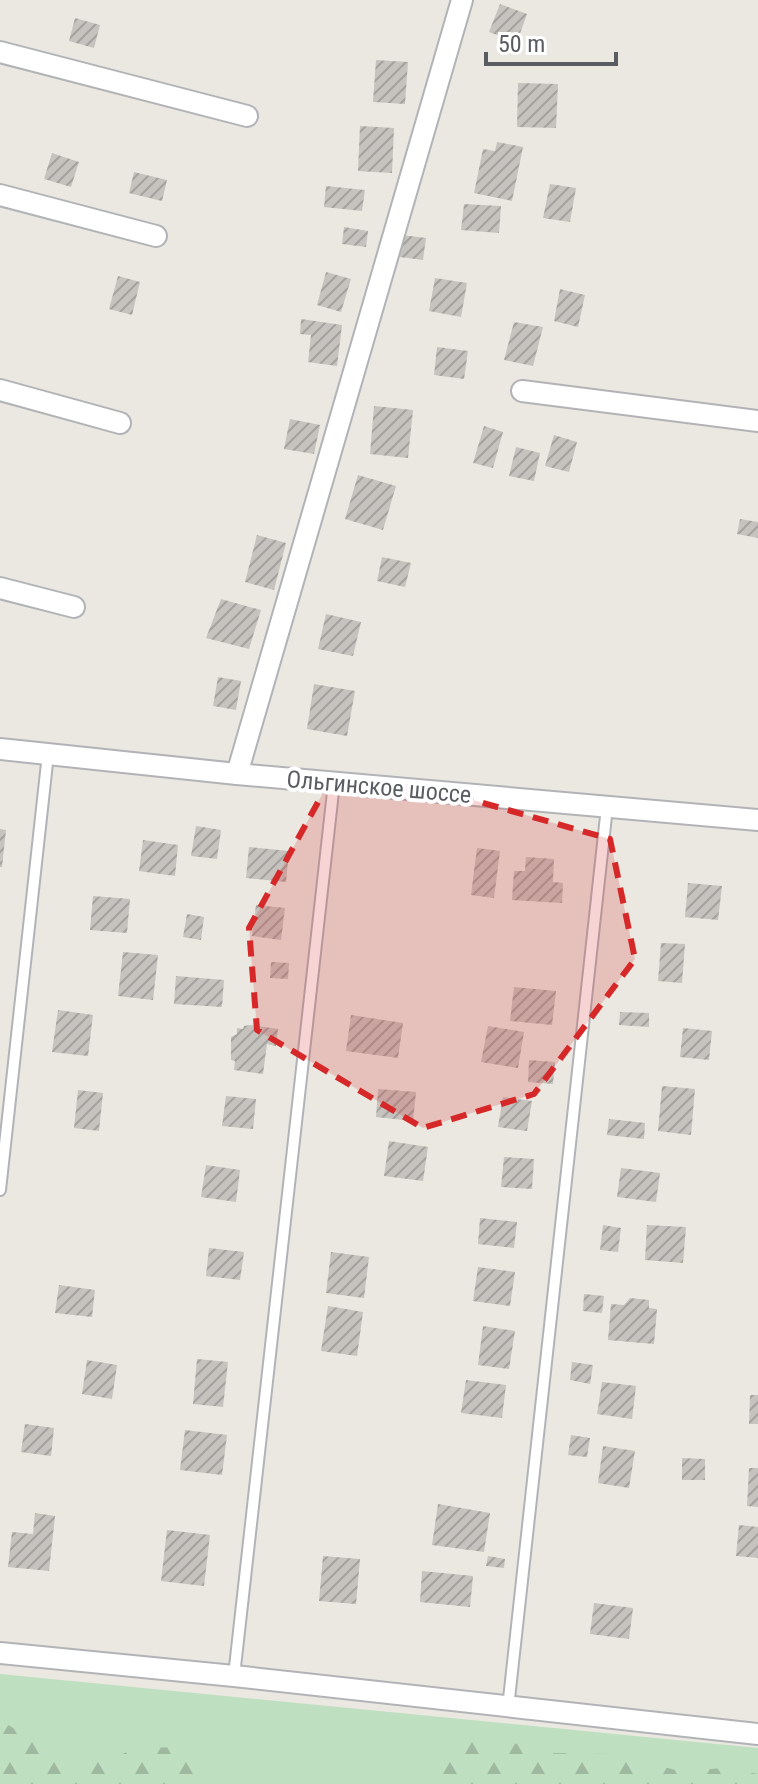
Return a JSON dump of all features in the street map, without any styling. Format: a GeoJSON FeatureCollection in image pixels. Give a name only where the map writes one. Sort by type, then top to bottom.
{"type":"FeatureCollection","features":[{"type":"Feature","properties":{"kind":"street"},"geometry":{"type":"LineString","coordinates":[[237,774],[462,0]]}},
{"type":"Feature","properties":{"kind":"street"},"geometry":{"type":"LineString","coordinates":[[0,52],[247,116]]}},
{"type":"Feature","properties":{"kind":"street"},"geometry":{"type":"LineString","coordinates":[[0,195],[156,236]]}},
{"type":"Feature","properties":{"kind":"street"},"geometry":{"type":"LineString","coordinates":[[0,390],[120,423]]}},
{"type":"Feature","properties":{"kind":"street"},"geometry":{"type":"LineString","coordinates":[[522,391],[758,421]]}},
{"type":"Feature","properties":{"kind":"street"},"geometry":{"type":"LineString","coordinates":[[0,588],[74,607]]}},
{"type":"Feature","properties":{"kind":"street","name":"Ольгинское шоссе"},"geometry":{"type":"LineString","coordinates":[[0,749],[237,774],[758,820]]}},
{"type":"Feature","properties":{"kind":"street"},"geometry":{"type":"LineString","coordinates":[[0,1653],[758,1734]]}},
{"type":"Feature","properties":{"kind":"lane"},"geometry":{"type":"LineString","coordinates":[[0,1190],[48,754]]}},
{"type":"Feature","properties":{"kind":"lane"},"geometry":{"type":"LineString","coordinates":[[234,1676],[334,783]]}},
{"type":"Feature","properties":{"kind":"lane"},"geometry":{"type":"LineString","coordinates":[[508,1708],[607,807]]}},
{"type":"Feature","properties":{"kind":"highlighted area"},"geometry":{"type":"Polygon","coordinates":[[[329,782],[434,789],[610,839],[635,959],[534,1094],[423,1128],[257,1030],[249,928],[329,782]]]}},
{"type":"Feature","properties":{"kind":"green space"},"geometry":{"type":"Polygon","coordinates":[[[0,1674],[758,1748],[758,1784],[0,1784],[0,1674]]]}},
{"type":"Feature","properties":{"kind":"green space"},"geometry":{"type":"Polygon","coordinates":[[[0,1720],[68,1761],[112,1760],[132,1749],[174,1747],[204,1784],[0,1784],[0,1720]]]}},
{"type":"Feature","properties":{"kind":"green space"},"geometry":{"type":"Polygon","coordinates":[[[481,1733],[546,1753],[611,1754],[680,1771],[726,1768],[758,1774],[758,1784],[439,1784],[443,1750],[457,1734],[481,1733]]]}},
{"type":"Feature","properties":{"kind":"building"},"geometry":{"type":"Polygon","coordinates":[[[500,4],[527,14],[517,42],[489,32],[500,4]]]}},
{"type":"Feature","properties":{"kind":"building"},"geometry":{"type":"Polygon","coordinates":[[[75,18],[100,25],[94,48],[69,41],[75,18]]]}},
{"type":"Feature","properties":{"kind":"building"},"geometry":{"type":"Polygon","coordinates":[[[376,60],[408,62],[405,104],[373,102],[376,60]]]}},
{"type":"Feature","properties":{"kind":"building"},"geometry":{"type":"Polygon","coordinates":[[[518,83],[558,84],[556,128],[517,127],[518,83]]]}},
{"type":"Feature","properties":{"kind":"building"},"geometry":{"type":"Polygon","coordinates":[[[360,126],[394,128],[392,173],[358,171],[360,126]]]}},
{"type":"Feature","properties":{"kind":"building"},"geometry":{"type":"Polygon","coordinates":[[[497,142],[523,147],[512,201],[474,193],[483,149],[495,151],[497,142]]]}},
{"type":"Feature","properties":{"kind":"building"},"geometry":{"type":"Polygon","coordinates":[[[52,153],[79,162],[71,187],[44,179],[52,153]]]}},
{"type":"Feature","properties":{"kind":"building"},"geometry":{"type":"Polygon","coordinates":[[[134,172],[167,180],[162,201],[129,193],[134,172]]]}},
{"type":"Feature","properties":{"kind":"building"},"geometry":{"type":"Polygon","coordinates":[[[550,184],[576,188],[570,222],[543,218],[550,184]]]}},
{"type":"Feature","properties":{"kind":"building"},"geometry":{"type":"Polygon","coordinates":[[[326,186],[365,190],[362,211],[324,207],[326,186]]]}},
{"type":"Feature","properties":{"kind":"building"},"geometry":{"type":"Polygon","coordinates":[[[464,204],[501,206],[499,233],[461,230],[464,204]]]}},
{"type":"Feature","properties":{"kind":"building"},"geometry":{"type":"Polygon","coordinates":[[[344,227],[368,231],[366,247],[342,244],[344,227]]]}},
{"type":"Feature","properties":{"kind":"building"},"geometry":{"type":"Polygon","coordinates":[[[402,235],[426,238],[423,260],[400,257],[402,235]]]}},
{"type":"Feature","properties":{"kind":"building"},"geometry":{"type":"Polygon","coordinates":[[[326,272],[351,279],[341,312],[317,305],[326,272]]]}},
{"type":"Feature","properties":{"kind":"building"},"geometry":{"type":"Polygon","coordinates":[[[118,276],[140,282],[132,315],[109,309],[118,276]]]}},
{"type":"Feature","properties":{"kind":"building"},"geometry":{"type":"Polygon","coordinates":[[[435,278],[467,283],[461,317],[429,311],[435,278]]]}},
{"type":"Feature","properties":{"kind":"building"},"geometry":{"type":"Polygon","coordinates":[[[560,289],[585,295],[578,327],[554,321],[560,289]]]}},
{"type":"Feature","properties":{"kind":"building"},"geometry":{"type":"Polygon","coordinates":[[[301,319],[342,325],[337,366],[308,362],[311,335],[300,334],[301,319]]]}},
{"type":"Feature","properties":{"kind":"building"},"geometry":{"type":"Polygon","coordinates":[[[514,322],[543,327],[533,366],[504,360],[514,322]]]}},
{"type":"Feature","properties":{"kind":"building"},"geometry":{"type":"Polygon","coordinates":[[[437,347],[468,351],[464,379],[434,375],[437,347]]]}},
{"type":"Feature","properties":{"kind":"building"},"geometry":{"type":"Polygon","coordinates":[[[374,406],[413,410],[408,458],[370,454],[374,406]]]}},
{"type":"Feature","properties":{"kind":"building"},"geometry":{"type":"Polygon","coordinates":[[[290,419],[320,425],[314,454],[284,449],[290,419]]]}},
{"type":"Feature","properties":{"kind":"building"},"geometry":{"type":"Polygon","coordinates":[[[484,426],[503,432],[493,468],[473,463],[484,426]]]}},
{"type":"Feature","properties":{"kind":"building"},"geometry":{"type":"Polygon","coordinates":[[[554,435],[577,442],[569,472],[545,466],[554,435]]]}},
{"type":"Feature","properties":{"kind":"building"},"geometry":{"type":"Polygon","coordinates":[[[516,447],[540,453],[534,481],[509,476],[516,447]]]}},
{"type":"Feature","properties":{"kind":"building"},"geometry":{"type":"Polygon","coordinates":[[[358,475],[396,486],[383,530],[345,519],[358,475]]]}},
{"type":"Feature","properties":{"kind":"building"},"geometry":{"type":"Polygon","coordinates":[[[740,519],[758,522],[758,538],[737,534],[740,519]]]}},
{"type":"Feature","properties":{"kind":"building"},"geometry":{"type":"Polygon","coordinates":[[[257,535],[286,543],[274,590],[245,582],[257,535]]]}},
{"type":"Feature","properties":{"kind":"building"},"geometry":{"type":"Polygon","coordinates":[[[382,557],[411,563],[405,587],[377,581],[382,557]]]}},
{"type":"Feature","properties":{"kind":"building"},"geometry":{"type":"Polygon","coordinates":[[[221,599],[261,610],[249,649],[206,638],[221,599]]]}},
{"type":"Feature","properties":{"kind":"building"},"geometry":{"type":"Polygon","coordinates":[[[326,614],[361,622],[353,656],[318,649],[326,614]]]}},
{"type":"Feature","properties":{"kind":"building"},"geometry":{"type":"Polygon","coordinates":[[[218,677],[241,681],[236,710],[213,706],[218,677]]]}},
{"type":"Feature","properties":{"kind":"building"},"geometry":{"type":"Polygon","coordinates":[[[314,684],[355,691],[347,736],[307,729],[314,684]]]}},
{"type":"Feature","properties":{"kind":"building"},"geometry":{"type":"Polygon","coordinates":[[[196,826],[221,830],[217,859],[191,856],[196,826]]]}},
{"type":"Feature","properties":{"kind":"building"},"geometry":{"type":"Polygon","coordinates":[[[0,829],[6,830],[2,867],[0,867],[0,829]]]}},
{"type":"Feature","properties":{"kind":"building"},"geometry":{"type":"Polygon","coordinates":[[[143,840],[178,845],[175,876],[139,871],[143,840]]]}},
{"type":"Feature","properties":{"kind":"building"},"geometry":{"type":"Polygon","coordinates":[[[249,847],[289,851],[286,882],[246,878],[249,847]]]}},
{"type":"Feature","properties":{"kind":"building"},"geometry":{"type":"Polygon","coordinates":[[[477,848],[500,851],[494,898],[471,895],[477,848]]]}},
{"type":"Feature","properties":{"kind":"building"},"geometry":{"type":"Polygon","coordinates":[[[526,857],[554,859],[553,882],[563,883],[562,903],[512,900],[514,871],[525,871],[526,857]]]}},
{"type":"Feature","properties":{"kind":"building"},"geometry":{"type":"Polygon","coordinates":[[[688,883],[722,886],[718,920],[685,917],[688,883]]]}},
{"type":"Feature","properties":{"kind":"building"},"geometry":{"type":"Polygon","coordinates":[[[93,896],[130,899],[127,933],[90,930],[93,896]]]}},
{"type":"Feature","properties":{"kind":"building"},"geometry":{"type":"Polygon","coordinates":[[[256,905],[285,908],[281,940],[252,936],[256,905]]]}},
{"type":"Feature","properties":{"kind":"building"},"geometry":{"type":"Polygon","coordinates":[[[187,914],[204,917],[201,940],[183,937],[187,914]]]}},
{"type":"Feature","properties":{"kind":"building"},"geometry":{"type":"Polygon","coordinates":[[[661,943],[685,944],[682,983],[658,981],[661,943]]]}},
{"type":"Feature","properties":{"kind":"building"},"geometry":{"type":"Polygon","coordinates":[[[123,952],[158,955],[153,1000],[118,996],[123,952]]]}},
{"type":"Feature","properties":{"kind":"building"},"geometry":{"type":"Polygon","coordinates":[[[271,962],[289,963],[288,979],[270,978],[271,962]]]}},
{"type":"Feature","properties":{"kind":"building"},"geometry":{"type":"Polygon","coordinates":[[[176,976],[224,980],[222,1007],[174,1004],[176,976]]]}},
{"type":"Feature","properties":{"kind":"building"},"geometry":{"type":"Polygon","coordinates":[[[514,987],[556,991],[552,1025],[510,1021],[514,987]]]}},
{"type":"Feature","properties":{"kind":"building"},"geometry":{"type":"Polygon","coordinates":[[[58,1010],[93,1015],[88,1056],[52,1052],[58,1010]]]}},
{"type":"Feature","properties":{"kind":"building"},"geometry":{"type":"Polygon","coordinates":[[[620,1012],[649,1013],[649,1027],[619,1025],[620,1012]]]}},
{"type":"Feature","properties":{"kind":"building"},"geometry":{"type":"Polygon","coordinates":[[[351,1015],[403,1023],[398,1058],[346,1051],[351,1015]]]}},
{"type":"Feature","properties":{"kind":"building"},"geometry":{"type":"Polygon","coordinates":[[[250,1025],[278,1029],[276,1046],[267,1044],[263,1074],[234,1070],[235,1061],[231,1060],[231,1037],[237,1034],[237,1028],[250,1025]]]}},
{"type":"Feature","properties":{"kind":"building"},"geometry":{"type":"Polygon","coordinates":[[[488,1026],[524,1032],[518,1068],[481,1062],[488,1026]]]}},
{"type":"Feature","properties":{"kind":"building"},"geometry":{"type":"Polygon","coordinates":[[[683,1028],[712,1031],[709,1060],[680,1057],[683,1028]]]}},
{"type":"Feature","properties":{"kind":"building"},"geometry":{"type":"Polygon","coordinates":[[[529,1060],[555,1062],[553,1084],[528,1082],[529,1060]]]}},
{"type":"Feature","properties":{"kind":"building"},"geometry":{"type":"Polygon","coordinates":[[[662,1086],[695,1089],[691,1135],[658,1131],[662,1086]]]}},
{"type":"Feature","properties":{"kind":"building"},"geometry":{"type":"Polygon","coordinates":[[[378,1089],[416,1092],[413,1121],[376,1117],[378,1089]]]}},
{"type":"Feature","properties":{"kind":"building"},"geometry":{"type":"Polygon","coordinates":[[[78,1090],[103,1093],[99,1131],[74,1128],[78,1090]]]}},
{"type":"Feature","properties":{"kind":"building"},"geometry":{"type":"Polygon","coordinates":[[[226,1096],[256,1099],[253,1129],[222,1126],[226,1096]]]}},
{"type":"Feature","properties":{"kind":"building"},"geometry":{"type":"Polygon","coordinates":[[[503,1097],[532,1101],[527,1131],[498,1127],[503,1097]]]}},
{"type":"Feature","properties":{"kind":"building"},"geometry":{"type":"Polygon","coordinates":[[[609,1119],[645,1123],[644,1139],[607,1135],[609,1119]]]}},
{"type":"Feature","properties":{"kind":"building"},"geometry":{"type":"Polygon","coordinates":[[[389,1141],[428,1147],[423,1181],[384,1176],[389,1141]]]}},
{"type":"Feature","properties":{"kind":"building"},"geometry":{"type":"Polygon","coordinates":[[[504,1157],[534,1159],[532,1189],[501,1187],[504,1157]]]}},
{"type":"Feature","properties":{"kind":"building"},"geometry":{"type":"Polygon","coordinates":[[[206,1165],[240,1170],[236,1202],[201,1197],[206,1165]]]}},
{"type":"Feature","properties":{"kind":"building"},"geometry":{"type":"Polygon","coordinates":[[[621,1168],[660,1173],[656,1202],[617,1197],[621,1168]]]}},
{"type":"Feature","properties":{"kind":"building"},"geometry":{"type":"Polygon","coordinates":[[[480,1218],[517,1222],[514,1248],[478,1244],[480,1218]]]}},
{"type":"Feature","properties":{"kind":"building"},"geometry":{"type":"Polygon","coordinates":[[[603,1225],[621,1228],[618,1252],[600,1250],[603,1225]]]}},
{"type":"Feature","properties":{"kind":"building"},"geometry":{"type":"Polygon","coordinates":[[[647,1225],[686,1227],[683,1263],[645,1260],[647,1225]]]}},
{"type":"Feature","properties":{"kind":"building"},"geometry":{"type":"Polygon","coordinates":[[[209,1248],[244,1252],[240,1280],[206,1276],[209,1248]]]}},
{"type":"Feature","properties":{"kind":"building"},"geometry":{"type":"Polygon","coordinates":[[[331,1252],[369,1257],[364,1298],[326,1293],[331,1252]]]}},
{"type":"Feature","properties":{"kind":"building"},"geometry":{"type":"Polygon","coordinates":[[[478,1267],[515,1272],[510,1306],[473,1301],[478,1267]]]}},
{"type":"Feature","properties":{"kind":"building"},"geometry":{"type":"Polygon","coordinates":[[[59,1285],[95,1290],[92,1317],[55,1313],[59,1285]]]}},
{"type":"Feature","properties":{"kind":"building"},"geometry":{"type":"Polygon","coordinates":[[[584,1294],[604,1296],[602,1313],[583,1311],[584,1294]]]}},
{"type":"Feature","properties":{"kind":"building"},"geometry":{"type":"Polygon","coordinates":[[[630,1298],[649,1300],[649,1308],[657,1309],[654,1344],[608,1340],[611,1304],[624,1305],[630,1298]]]}},
{"type":"Feature","properties":{"kind":"building"},"geometry":{"type":"Polygon","coordinates":[[[328,1306],[363,1312],[357,1356],[321,1351],[328,1306]]]}},
{"type":"Feature","properties":{"kind":"building"},"geometry":{"type":"Polygon","coordinates":[[[483,1326],[515,1331],[509,1369],[478,1365],[483,1326]]]}},
{"type":"Feature","properties":{"kind":"building"},"geometry":{"type":"Polygon","coordinates":[[[197,1359],[228,1362],[223,1407],[193,1404],[197,1359]]]}},
{"type":"Feature","properties":{"kind":"building"},"geometry":{"type":"Polygon","coordinates":[[[87,1360],[117,1365],[112,1399],[82,1394],[87,1360]]]}},
{"type":"Feature","properties":{"kind":"building"},"geometry":{"type":"Polygon","coordinates":[[[572,1362],[593,1365],[590,1384],[570,1380],[572,1362]]]}},
{"type":"Feature","properties":{"kind":"building"},"geometry":{"type":"Polygon","coordinates":[[[466,1380],[506,1385],[502,1418],[461,1413],[466,1380]]]}},
{"type":"Feature","properties":{"kind":"building"},"geometry":{"type":"Polygon","coordinates":[[[602,1382],[636,1386],[632,1419],[597,1414],[602,1382]]]}},
{"type":"Feature","properties":{"kind":"building"},"geometry":{"type":"Polygon","coordinates":[[[750,1395],[758,1395],[758,1424],[749,1424],[750,1395]]]}},
{"type":"Feature","properties":{"kind":"building"},"geometry":{"type":"Polygon","coordinates":[[[25,1424],[54,1428],[51,1456],[21,1452],[25,1424]]]}},
{"type":"Feature","properties":{"kind":"building"},"geometry":{"type":"Polygon","coordinates":[[[185,1430],[227,1435],[222,1475],[180,1470],[185,1430]]]}},
{"type":"Feature","properties":{"kind":"building"},"geometry":{"type":"Polygon","coordinates":[[[571,1435],[590,1438],[587,1457],[568,1455],[571,1435]]]}},
{"type":"Feature","properties":{"kind":"building"},"geometry":{"type":"Polygon","coordinates":[[[603,1446],[635,1451],[629,1488],[598,1483],[603,1446]]]}},
{"type":"Feature","properties":{"kind":"building"},"geometry":{"type":"Polygon","coordinates":[[[682,1458],[705,1459],[705,1480],[682,1480],[682,1458]]]}},
{"type":"Feature","properties":{"kind":"building"},"geometry":{"type":"Polygon","coordinates":[[[749,1468],[758,1468],[758,1507],[747,1506],[749,1468]]]}},
{"type":"Feature","properties":{"kind":"building"},"geometry":{"type":"Polygon","coordinates":[[[438,1504],[490,1513],[484,1552],[432,1545],[438,1504]]]}},
{"type":"Feature","properties":{"kind":"building"},"geometry":{"type":"Polygon","coordinates":[[[35,1513],[55,1516],[49,1571],[8,1567],[12,1532],[33,1534],[35,1513]]]}},
{"type":"Feature","properties":{"kind":"building"},"geometry":{"type":"Polygon","coordinates":[[[739,1525],[758,1527],[758,1558],[736,1556],[739,1525]]]}},
{"type":"Feature","properties":{"kind":"building"},"geometry":{"type":"Polygon","coordinates":[[[167,1530],[210,1535],[204,1586],[161,1581],[167,1530]]]}},
{"type":"Feature","properties":{"kind":"building"},"geometry":{"type":"Polygon","coordinates":[[[323,1556],[360,1559],[356,1604],[319,1601],[323,1556]]]}},
{"type":"Feature","properties":{"kind":"building"},"geometry":{"type":"Polygon","coordinates":[[[488,1556],[505,1559],[504,1568],[486,1566],[488,1556]]]}},
{"type":"Feature","properties":{"kind":"building"},"geometry":{"type":"Polygon","coordinates":[[[422,1571],[473,1576],[470,1607],[420,1602],[422,1571]]]}},
{"type":"Feature","properties":{"kind":"building"},"geometry":{"type":"Polygon","coordinates":[[[594,1603],[633,1608],[629,1639],[590,1634],[594,1603]]]}}]}
